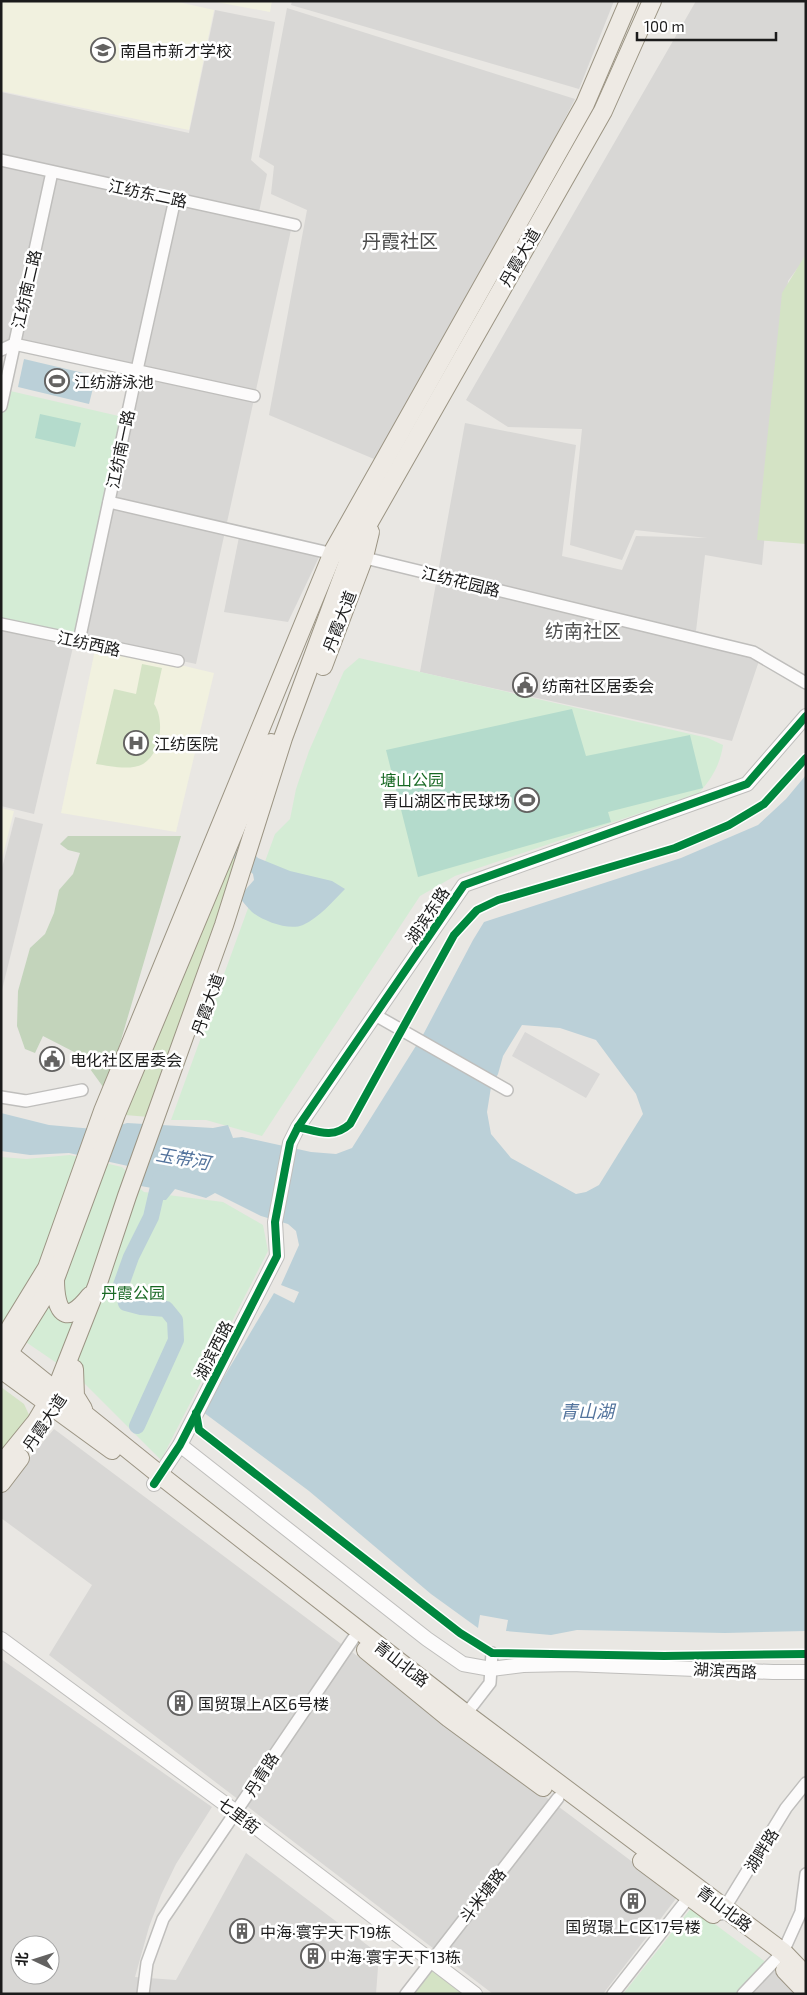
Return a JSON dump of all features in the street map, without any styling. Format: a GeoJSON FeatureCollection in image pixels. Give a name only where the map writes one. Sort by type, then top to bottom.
{"type":"FeatureCollection","features":[{"type":"Feature","properties":{"kind":"main road","name":"丹霞大道"},"geometry":{"type":"LineString","coordinates":[[3,1352],[30,1297],[47,1268],[86,1178],[110,1113],[369,505],[585,104],[629,1]]}},
{"type":"Feature","properties":{"kind":"main road","name":"丹霞大道"},"geometry":{"type":"LineString","coordinates":[[1,1465],[55,1400],[159,1119],[214,986],[293,743],[347,555],[369,505],[603,111],[652,1]]}},
{"type":"Feature","properties":{"kind":"main road","name":"丹霞大道"},"geometry":{"type":"LineString","coordinates":[[3,1352],[55,1279],[86,1178]]}},
{"type":"Feature","properties":{"kind":"main road","name":"丹霞大道"},"geometry":{"type":"LineString","coordinates":[[1,1483],[35,1438],[74,1369],[105,1288],[135,1184]]}},
{"type":"Feature","properties":{"kind":"main road"},"geometry":{"type":"LineString","coordinates":[[55,1279],[56,1302],[60,1309],[67,1313],[74,1313],[80,1309],[97,1286]]}},
{"type":"Feature","properties":{"kind":"main road"},"geometry":{"type":"LineString","coordinates":[[1,1324],[30,1297]]}},
{"type":"Feature","properties":{"kind":"main road","name":"青山北路"},"geometry":{"type":"LineString","coordinates":[[3,1352],[55,1400],[157,1480],[449,1718],[689,1897],[721,1913]]}},
{"type":"Feature","properties":{"kind":"main road"},"geometry":{"type":"LineString","coordinates":[[74,1369],[74,1396],[89,1426]]}},
{"type":"Feature","properties":{"kind":"main road","name":"青山北路"},"geometry":{"type":"LineString","coordinates":[[1,1370],[55,1400]]}},
{"type":"Feature","properties":{"kind":"main road"},"geometry":{"type":"LineString","coordinates":[[35,1438],[47,1425],[59,1421],[89,1426]]}},
{"type":"Feature","properties":{"kind":"main road","name":"青山北路"},"geometry":{"type":"LineString","coordinates":[[157,1480],[466,1714],[721,1913],[781,1953],[806,1976]]}},
{"type":"Feature","properties":{"kind":"main road","name":"青山北路"},"geometry":{"type":"LineString","coordinates":[[781,1953],[806,1992]]}},
{"type":"Feature","properties":{"kind":"street","name":"江纺东二路"},"geometry":{"type":"LineString","coordinates":[[1,160],[294,225]]}},
{"type":"Feature","properties":{"kind":"street","name":"江纺南二路"},"geometry":{"type":"LineString","coordinates":[[1,406],[52,172]]}},
{"type":"Feature","properties":{"kind":"street","name":"江纺南一路"},"geometry":{"type":"LineString","coordinates":[[79,641],[176,199]]}},
{"type":"Feature","properties":{"kind":"street"},"geometry":{"type":"LineString","coordinates":[[1,350],[14,344],[254,396]]}},
{"type":"Feature","properties":{"kind":"street","name":"江纺花园路"},"geometry":{"type":"LineString","coordinates":[[109,502],[347,555],[753,652],[806,683]]}},
{"type":"Feature","properties":{"kind":"street","name":"江纺西路"},"geometry":{"type":"LineString","coordinates":[[1,624],[178,661]]}},
{"type":"Feature","properties":{"kind":"street","name":"湖滨东路"},"geometry":{"type":"LineString","coordinates":[[275,1222],[290,1143],[298,1127],[464,885],[747,784],[806,716]]}},
{"type":"Feature","properties":{"kind":"street"},"geometry":{"type":"LineString","coordinates":[[374,1016],[507,1090]]}},
{"type":"Feature","properties":{"kind":"street"},"geometry":{"type":"LineString","coordinates":[[1,1097],[26,1101],[82,1090]]}},
{"type":"Feature","properties":{"kind":"street","name":"湖滨西路"},"geometry":{"type":"LineString","coordinates":[[157,1480],[180,1445],[277,1256],[275,1222]]}},
{"type":"Feature","properties":{"kind":"street","name":"湖滨西路"},"geometry":{"type":"LineString","coordinates":[[180,1445],[427,1639],[464,1664],[490,1669],[523,1665],[572,1664],[806,1672]]}},
{"type":"Feature","properties":{"kind":"street","name":"七里街"},"geometry":{"type":"LineString","coordinates":[[1,1639],[236,1812],[475,1994]]}},
{"type":"Feature","properties":{"kind":"street","name":"丹青路"},"geometry":{"type":"LineString","coordinates":[[143,1994],[147,1963],[163,1919],[353,1639]]}},
{"type":"Feature","properties":{"kind":"street"},"geometry":{"type":"LineString","coordinates":[[466,1714],[490,1683],[492,1653]]}},
{"type":"Feature","properties":{"kind":"street","name":"湖畔路"},"geometry":{"type":"LineString","coordinates":[[721,1913],[786,1808],[806,1783]]}},
{"type":"Feature","properties":{"kind":"street","name":"斗米塘路"},"geometry":{"type":"LineString","coordinates":[[406,1994],[558,1798]]}},
{"type":"Feature","properties":{"kind":"street"},"geometry":{"type":"LineString","coordinates":[[743,1994],[781,1953],[801,1912],[806,1874]]}},
{"type":"Feature","properties":{"kind":"street"},"geometry":{"type":"LineString","coordinates":[[613,1994],[689,1897]]}},
{"type":"Feature","properties":{"kind":"shaded area","name":"南昌市新才学校"},"geometry":{"type":"Polygon","coordinates":[[[1,1],[174,1],[214,10],[189,130],[1,91],[1,1]]]}},
{"type":"Feature","properties":{"kind":"shaded area"},"geometry":{"type":"Polygon","coordinates":[[[211,1],[272,1],[270,12],[211,1]]]}},
{"type":"Feature","properties":{"kind":"shaded area"},"geometry":{"type":"Polygon","coordinates":[[[292,1],[614,1],[579,89],[291,5],[292,1]]]}},
{"type":"Feature","properties":{"kind":"shaded area"},"geometry":{"type":"Polygon","coordinates":[[[696,1],[806,1],[806,257],[788,281],[762,565],[705,555],[696,631],[762,652],[732,741],[420,672],[465,423],[576,445],[562,556],[622,570],[636,536],[707,538],[635,530],[622,560],[570,545],[582,429],[508,427],[466,400],[696,1]]]}},
{"type":"Feature","properties":{"kind":"shaded area"},"geometry":{"type":"Polygon","coordinates":[[[287,8],[575,99],[386,464],[269,415],[307,210],[271,194],[274,166],[259,157],[287,8]]]}},
{"type":"Feature","properties":{"kind":"shaded area"},"geometry":{"type":"Polygon","coordinates":[[[215,10],[275,22],[251,160],[267,174],[259,212],[182,195],[141,374],[1,342],[1,92],[189,133],[215,10]]]}},
{"type":"Feature","properties":{"kind":"shaded area"},"geometry":{"type":"Polygon","coordinates":[[[180,206],[291,230],[196,664],[85,640],[180,206]]]}},
{"type":"Feature","properties":{"kind":"shaded area"},"geometry":{"type":"Polygon","coordinates":[[[239,537],[320,555],[288,622],[224,612],[239,537]]]}},
{"type":"Feature","properties":{"kind":"shaded area"},"geometry":{"type":"Polygon","coordinates":[[[1,630],[73,647],[34,814],[1,806],[1,630]]]}},
{"type":"Feature","properties":{"kind":"shaded area","name":"江纺医院"},"geometry":{"type":"Polygon","coordinates":[[[96,645],[214,673],[176,832],[61,813],[96,645]]]}},
{"type":"Feature","properties":{"kind":"shaded area"},"geometry":{"type":"Polygon","coordinates":[[[1,808],[14,811],[1,863],[1,808]]]}},
{"type":"Feature","properties":{"kind":"shaded area"},"geometry":{"type":"Polygon","coordinates":[[[15,817],[43,824],[1,994],[1,872],[15,817]]]}},
{"type":"Feature","properties":{"kind":"shaded area"},"geometry":{"type":"Polygon","coordinates":[[[68,836],[181,836],[106,1091],[80,1055],[43,1036],[35,1053],[25,1049],[17,1026],[18,991],[30,948],[45,934],[54,913],[59,890],[73,874],[80,853],[68,850],[60,844],[68,836]]]}},
{"type":"Feature","properties":{"kind":"shaded area"},"geometry":{"type":"Polygon","coordinates":[[[525,1032],[600,1074],[586,1098],[512,1056],[525,1032]]]}},
{"type":"Feature","properties":{"kind":"shaded area"},"geometry":{"type":"Polygon","coordinates":[[[54,1429],[678,1896],[603,1994],[493,1994],[49,1655],[92,1585],[1,1518],[1,1492],[54,1429]]]}},
{"type":"Feature","properties":{"kind":"shaded area"},"geometry":{"type":"Polygon","coordinates":[[[1,1659],[212,1807],[176,1864],[161,1895],[149,1927],[135,1977],[176,1980],[246,1853],[379,1954],[376,1994],[1,1994],[1,1659]]]}},
{"type":"Feature","properties":{"kind":"shaded area"},"geometry":{"type":"Polygon","coordinates":[[[773,1969],[794,1994],[750,1994],[773,1969]]]}},
{"type":"Feature","properties":{"kind":"green space"},"geometry":{"type":"Polygon","coordinates":[[[806,254],[806,544],[757,540],[782,293],[806,254]]]}},
{"type":"Feature","properties":{"kind":"green space"},"geometry":{"type":"Polygon","coordinates":[[[6,390],[123,417],[79,641],[1,624],[1,412],[6,390]]]}},
{"type":"Feature","properties":{"kind":"green space"},"geometry":{"type":"Polygon","coordinates":[[[40,414],[81,423],[75,447],[35,438],[40,414]]]}},
{"type":"Feature","properties":{"kind":"green space","name":"塘山公园"},"geometry":{"type":"Polygon","coordinates":[[[359,658],[708,738],[723,745],[722,752],[715,771],[699,793],[455,876],[420,896],[262,1136],[206,1120],[171,1120],[275,834],[290,819],[296,789],[309,751],[344,671],[359,658]]]}},
{"type":"Feature","properties":{"kind":"green space"},"geometry":{"type":"Polygon","coordinates":[[[142,664],[162,668],[154,704],[160,727],[154,753],[143,764],[138,766],[120,767],[96,764],[114,689],[136,694],[142,664]]]}},
{"type":"Feature","properties":{"kind":"green space","name":"青山湖区市民球场"},"geometry":{"type":"Polygon","coordinates":[[[572,709],[586,756],[690,735],[703,788],[608,812],[611,822],[418,877],[386,750],[572,709]]]}},
{"type":"Feature","properties":{"kind":"green space"},"geometry":{"type":"Polygon","coordinates":[[[282,728],[149,1117],[125,1115],[282,728]]]}},
{"type":"Feature","properties":{"kind":"green space","name":"丹霞公园"},"geometry":{"type":"Polygon","coordinates":[[[70,1155],[122,1167],[127,1177],[144,1192],[223,1202],[263,1225],[268,1251],[161,1460],[80,1379],[1,1325],[1,1157],[26,1159],[70,1155]]]}},
{"type":"Feature","properties":{"kind":"green space"},"geometry":{"type":"Polygon","coordinates":[[[1,1387],[24,1404],[30,1417],[1,1456],[1,1387]]]}},
{"type":"Feature","properties":{"kind":"green space"},"geometry":{"type":"Polygon","coordinates":[[[692,1907],[767,1963],[736,1994],[623,1994],[692,1907]]]}},
{"type":"Feature","properties":{"kind":"green space"},"geometry":{"type":"Polygon","coordinates":[[[432,1968],[465,1994],[412,1994],[432,1968]]]}},
{"type":"Feature","properties":{"kind":"water","name":"江纺游泳池"},"geometry":{"type":"Polygon","coordinates":[[[24,359],[96,376],[89,404],[18,387],[24,359]]]}},
{"type":"Feature","properties":{"kind":"water","name":"青山湖"},"geometry":{"type":"Polygon","coordinates":[[[806,775],[806,1631],[725,1633],[577,1630],[551,1635],[506,1631],[508,1620],[480,1615],[478,1628],[431,1594],[309,1491],[203,1412],[274,1293],[294,1303],[299,1292],[281,1285],[299,1245],[296,1231],[288,1224],[261,1216],[215,1193],[206,1198],[175,1189],[166,1200],[155,1200],[152,1188],[135,1185],[128,1166],[69,1153],[30,1155],[1,1151],[1,1113],[49,1125],[105,1130],[127,1123],[213,1128],[228,1125],[233,1138],[242,1137],[311,1152],[336,1154],[352,1148],[424,1033],[484,922],[681,858],[758,825],[786,799],[806,775]],[[522,1025],[503,1056],[498,1074],[491,1087],[487,1112],[491,1134],[511,1158],[576,1194],[586,1192],[599,1185],[643,1114],[636,1094],[596,1040],[560,1028],[522,1025]]]}},
{"type":"Feature","properties":{"kind":"water"},"geometry":{"type":"Polygon","coordinates":[[[232,828],[243,843],[258,858],[290,871],[332,881],[345,889],[320,914],[303,925],[297,927],[284,926],[263,919],[252,912],[239,897],[254,880],[253,874],[238,860],[226,856],[232,828]]]}},
{"type":"Feature","properties":{"kind":"waterway"},"geometry":{"type":"LineString","coordinates":[[137,1426],[176,1340],[175,1320],[166,1309],[141,1307],[126,1303],[121,1285],[131,1257],[151,1217],[160,1178]]}},
{"type":"Feature","properties":{"kind":"cycle path"},"geometry":{"type":"LineString","coordinates":[[154,1484],[180,1445],[277,1256],[275,1222],[290,1143],[298,1127],[464,885],[747,784],[806,716]]}},
{"type":"Feature","properties":{"kind":"cycle path"},"geometry":{"type":"LineString","coordinates":[[298,1127],[332,1133],[338,1132],[350,1124],[454,935],[477,910],[498,900],[675,848],[729,825],[764,804],[806,758]]}},
{"type":"Feature","properties":{"kind":"cycle path"},"geometry":{"type":"LineString","coordinates":[[196,1413],[199,1430],[460,1633],[492,1653],[664,1656],[806,1654]]}},
{"type":"Feature","properties":{"kind":"place","name":"南昌市新才学校"},"geometry":{"type":"Point","coordinates":[103,50]}},
{"type":"Feature","properties":{"kind":"place","name":"江纺游泳池"},"geometry":{"type":"Point","coordinates":[57,381]}},
{"type":"Feature","properties":{"kind":"place","name":"纺南社区居委会"},"geometry":{"type":"Point","coordinates":[525,685]}},
{"type":"Feature","properties":{"kind":"place","name":"江纺医院"},"geometry":{"type":"Point","coordinates":[136,743]}},
{"type":"Feature","properties":{"kind":"place","name":"青山湖区市民球场"},"geometry":{"type":"Point","coordinates":[527,800]}},
{"type":"Feature","properties":{"kind":"place","name":"电化社区居委会"},"geometry":{"type":"Point","coordinates":[52,1059]}},
{"type":"Feature","properties":{"kind":"place","name":"国贸璟上A区6号楼"},"geometry":{"type":"Point","coordinates":[180,1703]}},
{"type":"Feature","properties":{"kind":"place","name":"国贸璟上C区17号楼"},"geometry":{"type":"Point","coordinates":[633,1901]}},
{"type":"Feature","properties":{"kind":"place","name":"中海·寰宇天下19栋"},"geometry":{"type":"Point","coordinates":[242,1931]}},
{"type":"Feature","properties":{"kind":"place","name":"中海·寰宇天下13栋"},"geometry":{"type":"Point","coordinates":[313,1956]}},
{"type":"Feature","properties":{"kind":"district","name":"丹霞社区"},"geometry":{"type":"Point","coordinates":[400,240]}},
{"type":"Feature","properties":{"kind":"district","name":"纺南社区"},"geometry":{"type":"Point","coordinates":[583,630]}},
{"type":"Feature","properties":{"kind":"water label","name":"玉带河"},"geometry":{"type":"Point","coordinates":[183,1158]}}]}
